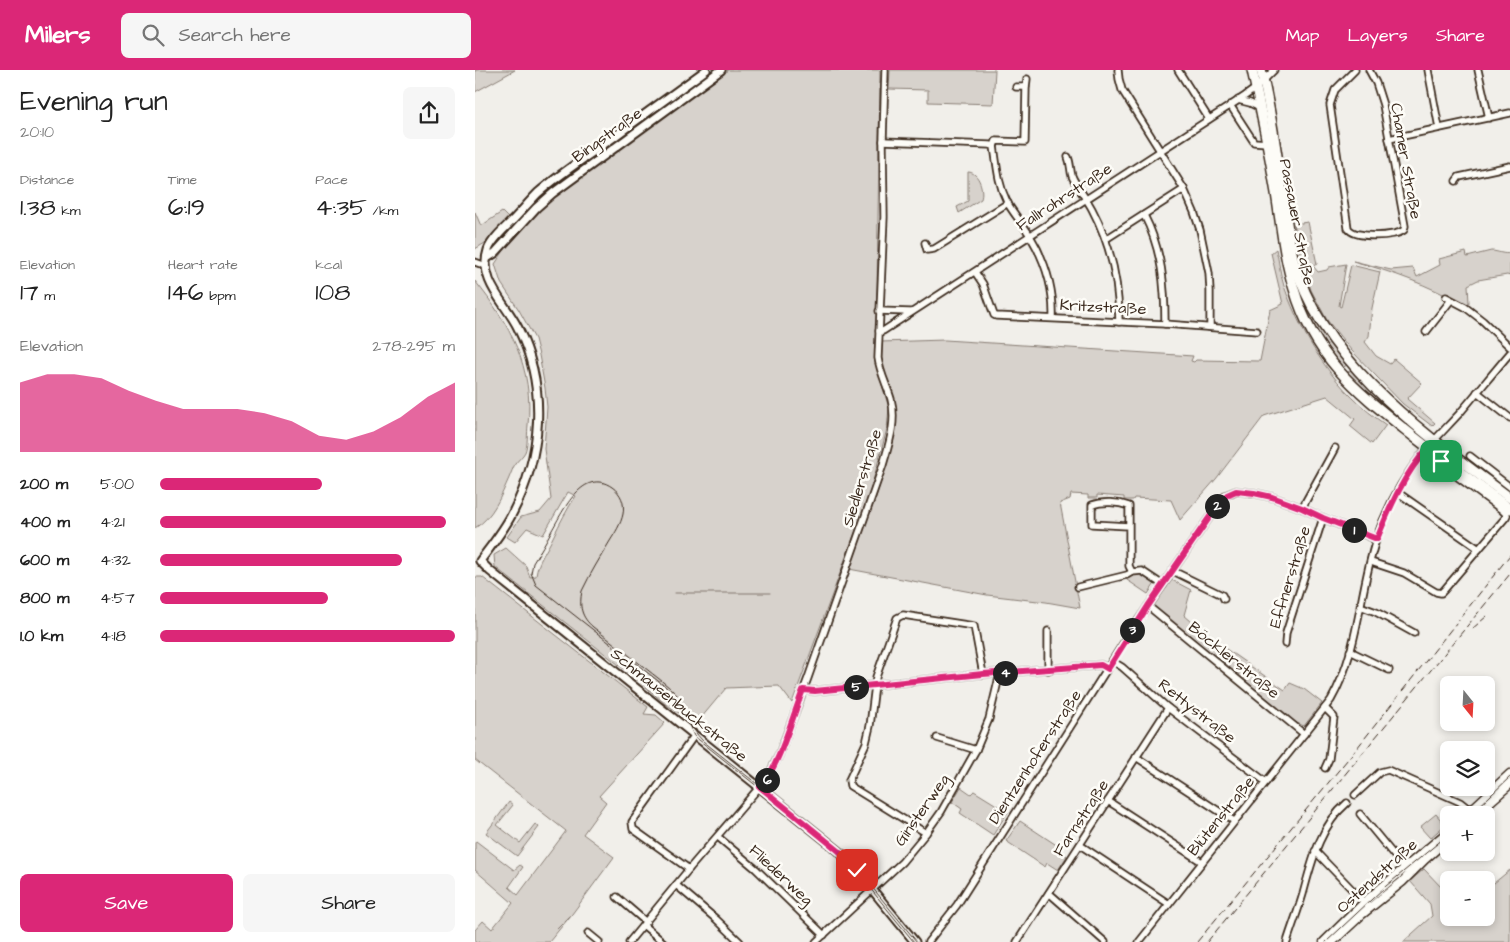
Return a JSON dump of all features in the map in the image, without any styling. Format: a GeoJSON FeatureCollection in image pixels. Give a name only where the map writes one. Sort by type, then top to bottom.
{"type":"FeatureCollection","features":[{"type":"Feature","properties":{"kind":"main road","name":"Passauer Straße"},"geometry":{"type":"LineString","coordinates":[[1252,70],[1267,143],[1286,258],[1294,290],[1313,335],[1327,357],[1370,402],[1510,509]]}},
{"type":"Feature","properties":{"kind":"main road","name":"Passauer Straße"},"geometry":{"type":"LineString","coordinates":[[1261,70],[1273,126],[1290,240],[1298,272],[1310,303],[1339,347],[1357,369],[1391,402],[1435,440],[1510,498]]}},
{"type":"Feature","properties":{"kind":"main road"},"geometry":{"type":"LineString","coordinates":[[1345,378],[1344,373],[1347,369],[1357,369]]}},
{"type":"Feature","properties":{"kind":"main road"},"geometry":{"type":"LineString","coordinates":[[1480,806],[1510,774]]}},
{"type":"Feature","properties":{"kind":"main road"},"geometry":{"type":"LineString","coordinates":[[1482,806],[1510,784]]}},
{"type":"Feature","properties":{"kind":"main road","name":"Ostendstraße"},"geometry":{"type":"LineString","coordinates":[[1324,942],[1407,871],[1440,840]]}},
{"type":"Feature","properties":{"kind":"main road","name":"Ostendstraße"},"geometry":{"type":"LineString","coordinates":[[1407,871],[1440,845]]}},
{"type":"Feature","properties":{"kind":"main road","name":"Ostendstraße"},"geometry":{"type":"LineString","coordinates":[[1332,942],[1367,906]]}},
{"type":"Feature","properties":{"kind":"street","name":"Bingstraße"},"geometry":{"type":"LineString","coordinates":[[486,262],[488,249],[493,241],[553,181],[706,70]]}},
{"type":"Feature","properties":{"kind":"street","name":"Siedlerstraße"},"geometry":{"type":"LineString","coordinates":[[629,942],[689,869],[766,781],[803,690],[877,483],[890,437],[893,412],[890,396],[880,369],[879,358],[879,311],[884,218],[883,141],[885,70]]}},
{"type":"Feature","properties":{"kind":"street"},"geometry":{"type":"LineString","coordinates":[[1119,70],[1122,90],[1184,189],[1200,230],[1209,272],[1210,327]]}},
{"type":"Feature","properties":{"kind":"street","name":"Fallrohrstraße"},"geometry":{"type":"LineString","coordinates":[[879,331],[883,331],[1161,151],[1256,88],[1274,70]]}},
{"type":"Feature","properties":{"kind":"street","name":"Chamer Straße"},"geometry":{"type":"LineString","coordinates":[[1355,70],[1335,90],[1330,105],[1349,232],[1376,236],[1401,233],[1405,226],[1381,98],[1369,70]]}},
{"type":"Feature","properties":{"kind":"street"},"geometry":{"type":"LineString","coordinates":[[1428,70],[1439,128]]}},
{"type":"Feature","properties":{"kind":"street"},"geometry":{"type":"LineString","coordinates":[[1478,70],[1489,118]]}},
{"type":"Feature","properties":{"kind":"street","name":"Bingstraße"},"geometry":{"type":"LineString","coordinates":[[486,262],[553,193],[717,71]]}},
{"type":"Feature","properties":{"kind":"street"},"geometry":{"type":"LineString","coordinates":[[1179,71],[1209,119]]}},
{"type":"Feature","properties":{"kind":"street"},"geometry":{"type":"LineString","coordinates":[[1027,79],[1025,142],[996,141],[994,146],[996,168],[1000,185],[1008,203],[1030,235],[1045,264],[1053,301],[1053,318]]}},
{"type":"Feature","properties":{"kind":"street"},"geometry":{"type":"LineString","coordinates":[[1016,87],[1026,87]]}},
{"type":"Feature","properties":{"kind":"street"},"geometry":{"type":"LineString","coordinates":[[1238,100],[1260,108]]}},
{"type":"Feature","properties":{"kind":"street"},"geometry":{"type":"LineString","coordinates":[[1230,105],[1254,142],[1267,143]]}},
{"type":"Feature","properties":{"kind":"street"},"geometry":{"type":"LineString","coordinates":[[1389,139],[1510,113]]}},
{"type":"Feature","properties":{"kind":"street"},"geometry":{"type":"LineString","coordinates":[[883,141],[994,146]]}},
{"type":"Feature","properties":{"kind":"street"},"geometry":{"type":"LineString","coordinates":[[1068,158],[1071,164],[1072,176],[1087,199],[1106,239],[1113,263],[1119,300],[1119,322]]}},
{"type":"Feature","properties":{"kind":"street"},"geometry":{"type":"LineString","coordinates":[[1456,180],[1459,177],[1510,166]]}},
{"type":"Feature","properties":{"kind":"street"},"geometry":{"type":"LineString","coordinates":[[1106,239],[1184,189]]}},
{"type":"Feature","properties":{"kind":"street"},"geometry":{"type":"LineString","coordinates":[[925,243],[927,250],[934,249],[1008,203]]}},
{"type":"Feature","properties":{"kind":"street"},"geometry":{"type":"LineString","coordinates":[[1144,215],[1160,256],[1165,295],[1165,324]]}},
{"type":"Feature","properties":{"kind":"street"},"geometry":{"type":"LineString","coordinates":[[513,220],[519,226]]}},
{"type":"Feature","properties":{"kind":"street"},"geometry":{"type":"LineString","coordinates":[[475,262],[486,262],[489,281],[515,321],[528,352],[536,384],[538,417],[536,447],[525,483],[509,520],[478,563]]}},
{"type":"Feature","properties":{"kind":"street","name":"Kritzstraße"},"geometry":{"type":"LineString","coordinates":[[975,272],[983,284],[996,316],[1165,324],[1257,331]]}},
{"type":"Feature","properties":{"kind":"street"},"geometry":{"type":"LineString","coordinates":[[1426,332],[1448,298],[1465,307],[1483,321],[1510,347]]}},
{"type":"Feature","properties":{"kind":"street"},"geometry":{"type":"LineString","coordinates":[[879,311],[912,312]]}},
{"type":"Feature","properties":{"kind":"street","name":"Blütenstraße"},"geometry":{"type":"LineString","coordinates":[[1139,942],[1325,708],[1343,674],[1377,539],[1397,492],[1410,470],[1510,353]]}},
{"type":"Feature","properties":{"kind":"street"},"geometry":{"type":"LineString","coordinates":[[1477,392],[1510,418]]}},
{"type":"Feature","properties":{"kind":"street"},"geometry":{"type":"LineString","coordinates":[[1302,508],[1335,448]]}},
{"type":"Feature","properties":{"kind":"street"},"geometry":{"type":"LineString","coordinates":[[1471,456],[1510,487]]}},
{"type":"Feature","properties":{"kind":"street"},"geometry":{"type":"LineString","coordinates":[[1371,562],[1404,574],[1441,593],[1506,517],[1507,515],[1444,467],[1440,457]]}},
{"type":"Feature","properties":{"kind":"street","name":"Dientzenhoferstraße"},"geometry":{"type":"LineString","coordinates":[[928,942],[957,905],[1148,606],[1218,505],[1227,495],[1236,491],[1272,497],[1377,539]]}},
{"type":"Feature","properties":{"kind":"street"},"geometry":{"type":"LineString","coordinates":[[1397,492],[1479,549]]}},
{"type":"Feature","properties":{"kind":"street"},"geometry":{"type":"LineString","coordinates":[[1128,526],[1092,524],[1093,506],[1099,502],[1129,506],[1129,566],[1132,572]]}},
{"type":"Feature","properties":{"kind":"street","name":"Effnerstraße"},"geometry":{"type":"LineString","coordinates":[[1285,644],[1286,633],[1323,518]]}},
{"type":"Feature","properties":{"kind":"street","name":"Schmausenbuckstraße"},"geometry":{"type":"LineString","coordinates":[[478,563],[839,851],[915,942]]}},
{"type":"Feature","properties":{"kind":"street"},"geometry":{"type":"LineString","coordinates":[[1173,570],[1222,595],[1224,598]]}},
{"type":"Feature","properties":{"kind":"street"},"geometry":{"type":"LineString","coordinates":[[1078,587],[1142,571],[1163,584]]}},
{"type":"Feature","properties":{"kind":"street","name":"Böcklerstraße"},"geometry":{"type":"LineString","coordinates":[[1148,606],[1304,734]]}},
{"type":"Feature","properties":{"kind":"street"},"geometry":{"type":"LineString","coordinates":[[1360,606],[1376,612],[1415,633]]}},
{"type":"Feature","properties":{"kind":"street"},"geometry":{"type":"LineString","coordinates":[[926,833],[850,786],[849,780],[860,757],[870,726],[874,686],[897,618],[903,616],[974,626],[983,674]]}},
{"type":"Feature","properties":{"kind":"street"},"geometry":{"type":"LineString","coordinates":[[1048,631],[1048,670]]}},
{"type":"Feature","properties":{"kind":"street"},"geometry":{"type":"LineString","coordinates":[[1350,651],[1389,670]]}},
{"type":"Feature","properties":{"kind":"street","name":"Rettystraße"},"geometry":{"type":"LineString","coordinates":[[1112,661],[1122,667],[1168,708],[1266,782]]}},
{"type":"Feature","properties":{"kind":"street"},"geometry":{"type":"LineString","coordinates":[[803,690],[815,691],[983,674],[1101,665],[1108,669]]}},
{"type":"Feature","properties":{"kind":"street","name":"Ginsterweg"},"geometry":{"type":"LineString","coordinates":[[817,942],[902,862],[926,833],[950,799],[976,750],[989,719],[1000,673]]}},
{"type":"Feature","properties":{"kind":"street","name":"Farnstraße"},"geometry":{"type":"LineString","coordinates":[[1017,942],[1168,708]]}},
{"type":"Feature","properties":{"kind":"street"},"geometry":{"type":"LineString","coordinates":[[1325,708],[1334,716],[1329,760],[1325,768]]}},
{"type":"Feature","properties":{"kind":"street"},"geometry":{"type":"LineString","coordinates":[[689,869],[633,829],[633,822],[694,736]]}},
{"type":"Feature","properties":{"kind":"street"},"geometry":{"type":"LineString","coordinates":[[937,738],[976,750]]}},
{"type":"Feature","properties":{"kind":"street"},"geometry":{"type":"LineString","coordinates":[[1136,756],[1234,821]]}},
{"type":"Feature","properties":{"kind":"street"},"geometry":{"type":"LineString","coordinates":[[1355,795],[1379,772],[1388,770],[1466,806]]}},
{"type":"Feature","properties":{"kind":"street"},"geometry":{"type":"LineString","coordinates":[[1108,801],[1202,862]]}},
{"type":"Feature","properties":{"kind":"street"},"geometry":{"type":"LineString","coordinates":[[1287,942],[1315,851],[1325,828],[1347,802]]}},
{"type":"Feature","properties":{"kind":"street"},"geometry":{"type":"LineString","coordinates":[[1360,814],[1407,871]]}},
{"type":"Feature","properties":{"kind":"street","name":"Fliederweg"},"geometry":{"type":"LineString","coordinates":[[718,837],[756,869],[824,935]]}},
{"type":"Feature","properties":{"kind":"street"},"geometry":{"type":"LineString","coordinates":[[1080,845],[1169,904]]}},
{"type":"Feature","properties":{"kind":"street"},"geometry":{"type":"LineString","coordinates":[[1315,851],[1367,906]]}},
{"type":"Feature","properties":{"kind":"street"},"geometry":{"type":"LineString","coordinates":[[677,885],[740,942]]}},
{"type":"Feature","properties":{"kind":"street"},"geometry":{"type":"LineString","coordinates":[[1049,893],[1105,942]]}},
{"type":"Feature","properties":{"kind":"street"},"geometry":{"type":"LineString","coordinates":[[617,897],[663,942]]}},
{"type":"Feature","properties":{"kind":"street"},"geometry":{"type":"LineString","coordinates":[[588,933],[599,942]]}},
{"type":"Feature","properties":{"kind":"shaded area"},"geometry":{"type":"Polygon","coordinates":[[[475,70],[515,70],[475,92],[475,70]]]}},
{"type":"Feature","properties":{"kind":"shaded area"},"geometry":{"type":"Polygon","coordinates":[[[728,70],[880,70],[876,365],[889,408],[887,429],[870,492],[792,703],[779,686],[726,688],[696,724],[665,704],[638,680],[495,567],[494,555],[506,548],[526,566],[530,577],[536,576],[541,560],[576,496],[568,492],[543,535],[527,528],[515,542],[507,537],[521,517],[540,512],[551,499],[544,449],[547,407],[535,339],[501,283],[495,264],[509,243],[544,205],[588,170],[728,70]]]}},
{"type":"Feature","properties":{"kind":"shaded area"},"geometry":{"type":"Polygon","coordinates":[[[890,70],[995,70],[993,104],[928,102],[928,90],[889,89],[890,70]]]}},
{"type":"Feature","properties":{"kind":"shaded area"},"geometry":{"type":"Polygon","coordinates":[[[968,172],[978,178],[982,195],[981,199],[959,213],[957,207],[968,201],[968,172]]]}},
{"type":"Feature","properties":{"kind":"shaded area"},"geometry":{"type":"Polygon","coordinates":[[[475,212],[481,226],[502,212],[508,218],[485,243],[475,249],[475,212]]]}},
{"type":"Feature","properties":{"kind":"shaded area"},"geometry":{"type":"Polygon","coordinates":[[[1308,222],[1317,264],[1313,266],[1318,272],[1327,270],[1329,267],[1346,264],[1339,306],[1341,307],[1351,265],[1380,272],[1372,308],[1369,336],[1365,342],[1376,356],[1390,364],[1394,359],[1422,383],[1407,399],[1435,423],[1432,426],[1403,404],[1351,350],[1327,320],[1311,290],[1294,224],[1308,222]]]}},
{"type":"Feature","properties":{"kind":"shaded area"},"geometry":{"type":"Polygon","coordinates":[[[1289,247],[1293,266],[1351,365],[1340,369],[1315,331],[1297,291],[1289,247]]]}},
{"type":"Feature","properties":{"kind":"shaded area"},"geometry":{"type":"Polygon","coordinates":[[[1276,249],[1284,286],[1301,327],[1312,346],[1337,381],[1368,412],[1386,425],[1372,444],[1350,426],[1355,419],[1327,396],[1264,416],[1216,479],[1180,520],[1171,500],[1134,498],[1133,500],[1124,500],[1124,497],[1097,495],[1097,498],[1088,498],[1088,495],[1071,494],[1070,499],[1060,503],[1080,608],[987,595],[849,569],[876,497],[886,465],[894,427],[881,362],[880,342],[945,340],[1193,356],[1191,361],[1194,362],[1196,360],[1260,361],[1270,310],[1283,304],[1271,253],[1276,249]]]}},
{"type":"Feature","properties":{"kind":"shaded area"},"geometry":{"type":"Polygon","coordinates":[[[1491,251],[1505,254],[1510,253],[1510,276],[1478,280],[1468,285],[1469,303],[1464,305],[1410,280],[1353,261],[1391,270],[1413,268],[1417,277],[1440,265],[1439,259],[1466,252],[1467,257],[1491,251]]]}},
{"type":"Feature","properties":{"kind":"shaded area"},"geometry":{"type":"Polygon","coordinates":[[[475,281],[499,314],[517,348],[527,384],[529,404],[525,452],[515,464],[492,512],[475,528],[475,281]]]}},
{"type":"Feature","properties":{"kind":"shaded area"},"geometry":{"type":"Polygon","coordinates":[[[1351,370],[1383,402],[1423,433],[1421,435],[1364,392],[1348,375],[1348,372],[1351,370]]]}},
{"type":"Feature","properties":{"kind":"shaded area"},"geometry":{"type":"Polygon","coordinates":[[[1140,574],[1156,582],[1148,594],[1127,580],[1126,577],[1140,574]]]}},
{"type":"Feature","properties":{"kind":"shaded area"},"geometry":{"type":"Polygon","coordinates":[[[475,577],[482,577],[648,707],[644,714],[656,715],[665,723],[599,796],[606,802],[583,834],[614,857],[549,942],[475,942],[475,930],[483,921],[492,929],[513,903],[475,870],[476,841],[514,870],[520,865],[523,867],[509,887],[518,895],[566,831],[475,760],[475,577]]]}},
{"type":"Feature","properties":{"kind":"shaded area"},"geometry":{"type":"Polygon","coordinates":[[[1172,580],[1191,590],[1184,615],[1213,640],[1285,690],[1290,683],[1304,689],[1322,703],[1304,726],[1294,722],[1153,607],[1172,580]]]}},
{"type":"Feature","properties":{"kind":"shaded area"},"geometry":{"type":"Polygon","coordinates":[[[961,787],[971,794],[974,791],[1008,812],[993,835],[960,813],[962,809],[952,802],[961,787]]]}},
{"type":"Feature","properties":{"kind":"shaded area"},"geometry":{"type":"Polygon","coordinates":[[[509,802],[513,805],[497,825],[520,843],[535,824],[539,827],[517,856],[486,833],[509,802]]]}},
{"type":"Feature","properties":{"kind":"shaded area"},"geometry":{"type":"Polygon","coordinates":[[[1436,814],[1440,819],[1440,829],[1430,838],[1420,827],[1436,814]]]}},
{"type":"Feature","properties":{"kind":"shaded area"},"geometry":{"type":"Polygon","coordinates":[[[1020,821],[1058,846],[1057,849],[1067,856],[1058,870],[1047,863],[1045,867],[1006,841],[1020,821]]]}},
{"type":"Feature","properties":{"kind":"shaded area"},"geometry":{"type":"Polygon","coordinates":[[[1424,869],[1440,886],[1440,926],[1495,926],[1495,882],[1510,870],[1510,942],[1403,942],[1432,916],[1430,904],[1410,881],[1424,869]]]}},
{"type":"Feature","properties":{"kind":"waterway"},"geometry":{"type":"LineString","coordinates":[[675,593],[770,593]]}},
{"type":"Feature","properties":{"kind":"waterway"},"geometry":{"type":"LineString","coordinates":[[557,929],[570,916]]}},
{"type":"Feature","properties":{"kind":"tram line"},"geometry":{"type":"LineString","coordinates":[[914,942],[842,854],[694,736],[678,701],[667,688],[536,585],[531,573],[533,563],[562,512],[575,494],[583,487],[592,483],[602,482],[615,489],[623,502],[622,518],[618,528],[582,591],[581,606],[583,615],[593,627],[661,680],[677,695],[694,730],[703,741],[844,853],[917,942]]}},
{"type":"Feature","properties":{"kind":"tram line"},"geometry":{"type":"LineString","coordinates":[[1479,806],[1510,777]]}},
{"type":"Feature","properties":{"kind":"tram line"},"geometry":{"type":"LineString","coordinates":[[1326,942],[1386,886],[1440,841]]}},
{"type":"Feature","properties":{"kind":"railway"},"geometry":{"type":"LineString","coordinates":[[1197,942],[1357,748],[1510,555]]}},
{"type":"Feature","properties":{"kind":"railway"},"geometry":{"type":"LineString","coordinates":[[1207,942],[1510,574]]}},
{"type":"Feature","properties":{"kind":"railway"},"geometry":{"type":"LineString","coordinates":[[1472,629],[1487,616]]}},
{"type":"Feature","properties":{"kind":"route"},"geometry":{"type":"LineString","coordinates":[[857,870],[839,851],[760,787],[766,781],[779,755],[803,690],[815,691],[983,674],[1101,665],[1108,669],[1163,584],[1227,495],[1236,491],[1272,497],[1377,539],[1397,492],[1423,453],[1428,448],[1440,457],[1441,461]]}}]}
